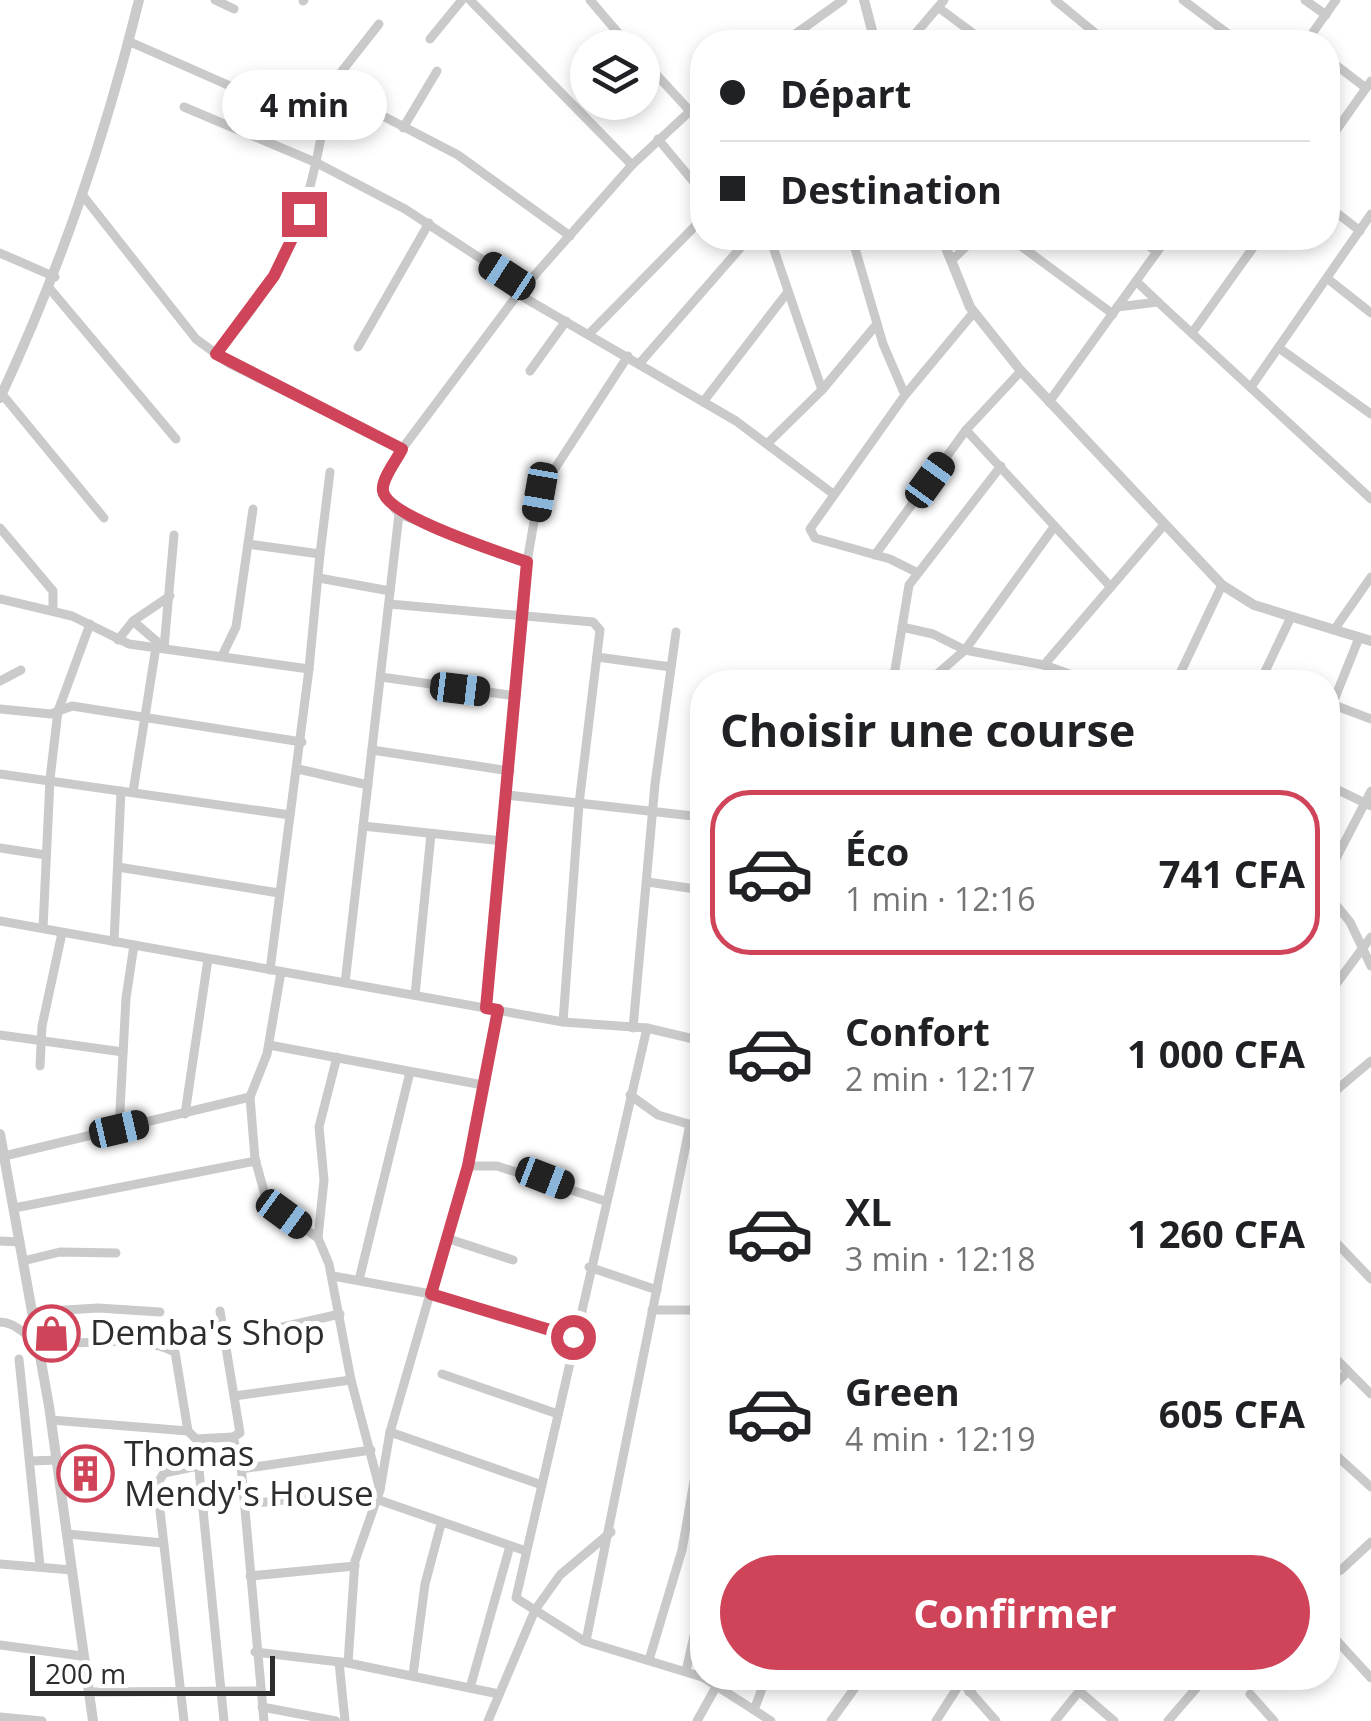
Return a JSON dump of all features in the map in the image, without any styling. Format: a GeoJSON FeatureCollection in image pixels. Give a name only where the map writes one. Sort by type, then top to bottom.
{"type":"FeatureCollection","features":[{"type":"Feature","properties":{"kind":"street"},"geometry":{"type":"LineString","coordinates":[[104,518],[1,396],[50,289],[84,198],[139,0]]}},
{"type":"Feature","properties":{"kind":"street"},"geometry":{"type":"LineString","coordinates":[[215,0],[234,9]]}},
{"type":"Feature","properties":{"kind":"street"},"geometry":{"type":"LineString","coordinates":[[430,39],[462,0]]}},
{"type":"Feature","properties":{"kind":"street"},"geometry":{"type":"LineString","coordinates":[[470,0],[632,164]]}},
{"type":"Feature","properties":{"kind":"street"},"geometry":{"type":"LineString","coordinates":[[590,0],[616,30]]}},
{"type":"Feature","properties":{"kind":"street"},"geometry":{"type":"LineString","coordinates":[[804,30],[843,0]]}},
{"type":"Feature","properties":{"kind":"street"},"geometry":{"type":"LineString","coordinates":[[864,0],[872,30]]}},
{"type":"Feature","properties":{"kind":"street"},"geometry":{"type":"LineString","coordinates":[[1055,0],[1091,30]]}},
{"type":"Feature","properties":{"kind":"street"},"geometry":{"type":"LineString","coordinates":[[1183,0],[1223,30]]}},
{"type":"Feature","properties":{"kind":"street"},"geometry":{"type":"LineString","coordinates":[[1306,0],[1326,16]]}},
{"type":"Feature","properties":{"kind":"street"},"geometry":{"type":"LineString","coordinates":[[1315,30],[1336,0]]}},
{"type":"Feature","properties":{"kind":"street"},"geometry":{"type":"LineString","coordinates":[[913,30],[942,4],[971,30]]}},
{"type":"Feature","properties":{"kind":"street"},"geometry":{"type":"LineString","coordinates":[[216,354],[260,297],[298,235],[332,90],[379,24]]}},
{"type":"Feature","properties":{"kind":"street"},"geometry":{"type":"LineString","coordinates":[[128,41],[323,127]]}},
{"type":"Feature","properties":{"kind":"street"},"geometry":{"type":"LineString","coordinates":[[1340,66],[1369,84],[1340,118]]}},
{"type":"Feature","properties":{"kind":"street"},"geometry":{"type":"LineString","coordinates":[[403,128],[436,71]]}},
{"type":"Feature","properties":{"kind":"street"},"geometry":{"type":"LineString","coordinates":[[527,562],[398,514],[384,495],[383,486],[402,449],[521,291],[632,164],[688,110],[660,79]]}},
{"type":"Feature","properties":{"kind":"street"},"geometry":{"type":"LineString","coordinates":[[332,90],[458,155],[570,236]]}},
{"type":"Feature","properties":{"kind":"street"},"geometry":{"type":"LineString","coordinates":[[184,107],[316,163],[430,222],[566,321],[769,442],[832,493]]}},
{"type":"Feature","properties":{"kind":"street"},"geometry":{"type":"LineString","coordinates":[[658,139],[690,178]]}},
{"type":"Feature","properties":{"kind":"street"},"geometry":{"type":"LineString","coordinates":[[84,198],[196,339],[216,354],[402,449]]}},
{"type":"Feature","properties":{"kind":"street"},"geometry":{"type":"LineString","coordinates":[[1251,388],[1367,225],[1340,212]]}},
{"type":"Feature","properties":{"kind":"street"},"geometry":{"type":"LineString","coordinates":[[358,346],[430,222]]}},
{"type":"Feature","properties":{"kind":"street"},"geometry":{"type":"LineString","coordinates":[[589,334],[690,231]]}},
{"type":"Feature","properties":{"kind":"street"},"geometry":{"type":"LineString","coordinates":[[639,364],[738,250]]}},
{"type":"Feature","properties":{"kind":"street"},"geometry":{"type":"LineString","coordinates":[[774,250],[822,390]]}},
{"type":"Feature","properties":{"kind":"street"},"geometry":{"type":"LineString","coordinates":[[855,250],[877,324],[905,395]]}},
{"type":"Feature","properties":{"kind":"street"},"geometry":{"type":"LineString","coordinates":[[947,250],[974,312],[1020,370],[1222,585],[1254,604],[1290,618],[1365,640],[1340,692]]}},
{"type":"Feature","properties":{"kind":"street"},"geometry":{"type":"LineString","coordinates":[[951,261],[962,250]]}},
{"type":"Feature","properties":{"kind":"street"},"geometry":{"type":"LineString","coordinates":[[1027,250],[1115,311],[1158,302]]}},
{"type":"Feature","properties":{"kind":"street"},"geometry":{"type":"LineString","coordinates":[[1048,402],[1157,252],[1154,250]]}},
{"type":"Feature","properties":{"kind":"street"},"geometry":{"type":"LineString","coordinates":[[1192,333],[1251,250]]}},
{"type":"Feature","properties":{"kind":"street"},"geometry":{"type":"LineString","coordinates":[[0,253],[55,277]]}},
{"type":"Feature","properties":{"kind":"street"},"geometry":{"type":"LineString","coordinates":[[1328,279],[1371,313]]}},
{"type":"Feature","properties":{"kind":"street"},"geometry":{"type":"LineString","coordinates":[[1136,281],[1371,499]]}},
{"type":"Feature","properties":{"kind":"street"},"geometry":{"type":"LineString","coordinates":[[50,289],[176,439]]}},
{"type":"Feature","properties":{"kind":"street"},"geometry":{"type":"LineString","coordinates":[[703,402],[788,293]]}},
{"type":"Feature","properties":{"kind":"street"},"geometry":{"type":"LineString","coordinates":[[918,573],[875,555],[815,538],[810,529],[905,395],[974,312]]}},
{"type":"Feature","properties":{"kind":"street"},"geometry":{"type":"LineString","coordinates":[[530,371],[566,321]]}},
{"type":"Feature","properties":{"kind":"street"},"geometry":{"type":"LineString","coordinates":[[769,442],[822,390],[877,324]]}},
{"type":"Feature","properties":{"kind":"street"},"geometry":{"type":"LineString","coordinates":[[1279,348],[1371,414]]}},
{"type":"Feature","properties":{"kind":"street"},"geometry":{"type":"LineString","coordinates":[[486,1008],[527,562],[540,492],[628,356]]}},
{"type":"Feature","properties":{"kind":"street"},"geometry":{"type":"LineString","coordinates":[[875,555],[966,430],[1020,370]]}},
{"type":"Feature","properties":{"kind":"street"},"geometry":{"type":"LineString","coordinates":[[966,430],[1109,586]]}},
{"type":"Feature","properties":{"kind":"street"},"geometry":{"type":"LineString","coordinates":[[895,670],[910,585],[1001,466]]}},
{"type":"Feature","properties":{"kind":"street"},"geometry":{"type":"LineString","coordinates":[[318,1238],[268,1202],[256,1161],[250,1097],[269,1046],[278,893],[302,742],[330,472]]}},
{"type":"Feature","properties":{"kind":"street"},"geometry":{"type":"LineString","coordinates":[[222,656],[236,627],[254,509]]}},
{"type":"Feature","properties":{"kind":"street"},"geometry":{"type":"LineString","coordinates":[[345,983],[398,514]]}},
{"type":"Feature","properties":{"kind":"street"},"geometry":{"type":"LineString","coordinates":[[1044,666],[1163,526]]}},
{"type":"Feature","properties":{"kind":"street"},"geometry":{"type":"LineString","coordinates":[[942,670],[965,650],[1054,527]]}},
{"type":"Feature","properties":{"kind":"street"},"geometry":{"type":"LineString","coordinates":[[0,528],[53,591],[54,611]]}},
{"type":"Feature","properties":{"kind":"street"},"geometry":{"type":"LineString","coordinates":[[134,792],[170,596],[174,535]]}},
{"type":"Feature","properties":{"kind":"street"},"geometry":{"type":"LineString","coordinates":[[248,544],[320,554]]}},
{"type":"Feature","properties":{"kind":"street"},"geometry":{"type":"LineString","coordinates":[[1334,630],[1371,577]]}},
{"type":"Feature","properties":{"kind":"street"},"geometry":{"type":"LineString","coordinates":[[319,578],[390,591]]}},
{"type":"Feature","properties":{"kind":"street"},"geometry":{"type":"LineString","coordinates":[[1182,670],[1222,585]]}},
{"type":"Feature","properties":{"kind":"street"},"geometry":{"type":"LineString","coordinates":[[118,640],[133,621],[170,596]]}},
{"type":"Feature","properties":{"kind":"street"},"geometry":{"type":"LineString","coordinates":[[0,598],[54,611],[90,624],[118,640],[308,670]]}},
{"type":"Feature","properties":{"kind":"street"},"geometry":{"type":"LineString","coordinates":[[390,604],[597,624],[600,630],[578,804],[563,1022]]}},
{"type":"Feature","properties":{"kind":"street"},"geometry":{"type":"LineString","coordinates":[[1266,670],[1290,618]]}},
{"type":"Feature","properties":{"kind":"street"},"geometry":{"type":"LineString","coordinates":[[133,621],[160,648]]}},
{"type":"Feature","properties":{"kind":"street"},"geometry":{"type":"LineString","coordinates":[[43,928],[50,779],[58,711],[90,624]]}},
{"type":"Feature","properties":{"kind":"street"},"geometry":{"type":"LineString","coordinates":[[902,627],[933,634],[965,650],[1056,670]]}},
{"type":"Feature","properties":{"kind":"street"},"geometry":{"type":"LineString","coordinates":[[632,1028],[653,810],[676,632]]}},
{"type":"Feature","properties":{"kind":"street"},"geometry":{"type":"LineString","coordinates":[[596,657],[671,667]]}},
{"type":"Feature","properties":{"kind":"street"},"geometry":{"type":"LineString","coordinates":[[0,681],[22,670]]}},
{"type":"Feature","properties":{"kind":"street"},"geometry":{"type":"LineString","coordinates":[[381,677],[516,696]]}},
{"type":"Feature","properties":{"kind":"street"},"geometry":{"type":"LineString","coordinates":[[0,709],[58,711],[72,706],[302,742]]}},
{"type":"Feature","properties":{"kind":"street"},"geometry":{"type":"LineString","coordinates":[[1340,707],[1371,719]]}},
{"type":"Feature","properties":{"kind":"street"},"geometry":{"type":"LineString","coordinates":[[372,750],[510,771]]}},
{"type":"Feature","properties":{"kind":"street"},"geometry":{"type":"LineString","coordinates":[[298,770],[368,785]]}},
{"type":"Feature","properties":{"kind":"street"},"geometry":{"type":"LineString","coordinates":[[0,774],[290,815]]}},
{"type":"Feature","properties":{"kind":"street"},"geometry":{"type":"LineString","coordinates":[[114,942],[121,791]]}},
{"type":"Feature","properties":{"kind":"street"},"geometry":{"type":"LineString","coordinates":[[1340,791],[1368,804]]}},
{"type":"Feature","properties":{"kind":"street"},"geometry":{"type":"LineString","coordinates":[[1340,853],[1368,804],[1371,791]]}},
{"type":"Feature","properties":{"kind":"street"},"geometry":{"type":"LineString","coordinates":[[507,795],[690,815]]}},
{"type":"Feature","properties":{"kind":"street"},"geometry":{"type":"LineString","coordinates":[[364,826],[503,842]]}},
{"type":"Feature","properties":{"kind":"street"},"geometry":{"type":"LineString","coordinates":[[416,996],[431,834]]}},
{"type":"Feature","properties":{"kind":"street"},"geometry":{"type":"LineString","coordinates":[[0,848],[46,855]]}},
{"type":"Feature","properties":{"kind":"street"},"geometry":{"type":"LineString","coordinates":[[118,867],[278,893]]}},
{"type":"Feature","properties":{"kind":"street"},"geometry":{"type":"LineString","coordinates":[[648,882],[690,888]]}},
{"type":"Feature","properties":{"kind":"street"},"geometry":{"type":"LineString","coordinates":[[1340,910],[1350,922],[1371,966]]}},
{"type":"Feature","properties":{"kind":"street"},"geometry":{"type":"LineString","coordinates":[[0,921],[563,1022],[648,1028],[690,1038]]}},
{"type":"Feature","properties":{"kind":"street"},"geometry":{"type":"LineString","coordinates":[[40,1066],[41,1040],[62,933]]}},
{"type":"Feature","properties":{"kind":"street"},"geometry":{"type":"LineString","coordinates":[[1340,979],[1371,938]]}},
{"type":"Feature","properties":{"kind":"street"},"geometry":{"type":"LineString","coordinates":[[119,1129],[134,945]]}},
{"type":"Feature","properties":{"kind":"street"},"geometry":{"type":"LineString","coordinates":[[185,1114],[208,958]]}},
{"type":"Feature","properties":{"kind":"street"},"geometry":{"type":"LineString","coordinates":[[346,1721],[343,1662],[355,1566],[468,1166],[498,1010]]}},
{"type":"Feature","properties":{"kind":"street"},"geometry":{"type":"LineString","coordinates":[[648,1028],[523,1550],[516,1598],[586,1641],[690,1672]]}},
{"type":"Feature","properties":{"kind":"street"},"geometry":{"type":"LineString","coordinates":[[0,1034],[123,1052]]}},
{"type":"Feature","properties":{"kind":"street"},"geometry":{"type":"LineString","coordinates":[[269,1046],[483,1085]]}},
{"type":"Feature","properties":{"kind":"street"},"geometry":{"type":"LineString","coordinates":[[336,1058],[319,1127],[324,1180],[318,1238],[333,1276],[351,1380],[378,1495]]}},
{"type":"Feature","properties":{"kind":"street"},"geometry":{"type":"LineString","coordinates":[[1340,1088],[1371,1061]]}},
{"type":"Feature","properties":{"kind":"street"},"geometry":{"type":"LineString","coordinates":[[359,1280],[410,1072]]}},
{"type":"Feature","properties":{"kind":"street"},"geometry":{"type":"LineString","coordinates":[[586,1641],[611,1532],[690,1124],[658,1115],[630,1094]]}},
{"type":"Feature","properties":{"kind":"street"},"geometry":{"type":"LineString","coordinates":[[2,1156],[250,1097]]}},
{"type":"Feature","properties":{"kind":"street"},"geometry":{"type":"LineString","coordinates":[[0,1134],[57,1460],[93,1721],[85,1721]]}},
{"type":"Feature","properties":{"kind":"street"},"geometry":{"type":"LineString","coordinates":[[14,1208],[256,1161]]}},
{"type":"Feature","properties":{"kind":"street"},"geometry":{"type":"LineString","coordinates":[[468,1166],[497,1166],[605,1201]]}},
{"type":"Feature","properties":{"kind":"street"},"geometry":{"type":"LineString","coordinates":[[446,1238],[513,1260]]}},
{"type":"Feature","properties":{"kind":"street"},"geometry":{"type":"LineString","coordinates":[[0,1242],[20,1242]]}},
{"type":"Feature","properties":{"kind":"street"},"geometry":{"type":"LineString","coordinates":[[1340,1247],[1371,1279]]}},
{"type":"Feature","properties":{"kind":"street"},"geometry":{"type":"LineString","coordinates":[[23,1261],[60,1252],[116,1253]]}},
{"type":"Feature","properties":{"kind":"street"},"geometry":{"type":"LineString","coordinates":[[589,1267],[657,1290]]}},
{"type":"Feature","properties":{"kind":"street"},"geometry":{"type":"LineString","coordinates":[[333,1276],[431,1294],[573,1337]]}},
{"type":"Feature","properties":{"kind":"street"},"geometry":{"type":"LineString","coordinates":[[32,1312],[98,1308],[160,1312]]}},
{"type":"Feature","properties":{"kind":"street"},"geometry":{"type":"LineString","coordinates":[[652,1310],[690,1310]]}},
{"type":"Feature","properties":{"kind":"street"},"geometry":{"type":"LineString","coordinates":[[51,1420],[192,1435],[240,1434],[220,1311]]}},
{"type":"Feature","properties":{"kind":"street"},"geometry":{"type":"LineString","coordinates":[[278,1328],[340,1314]]}},
{"type":"Feature","properties":{"kind":"street"},"geometry":{"type":"LineString","coordinates":[[0,1322],[9,1322],[38,1342],[116,1342],[175,1352],[198,1466],[224,1721]]}},
{"type":"Feature","properties":{"kind":"street"},"geometry":{"type":"LineString","coordinates":[[18,1359],[40,1566]]}},
{"type":"Feature","properties":{"kind":"street"},"geometry":{"type":"LineString","coordinates":[[1340,1363],[1371,1394]]}},
{"type":"Feature","properties":{"kind":"street"},"geometry":{"type":"LineString","coordinates":[[1340,1379],[1348,1371]]}},
{"type":"Feature","properties":{"kind":"street"},"geometry":{"type":"LineString","coordinates":[[442,1374],[555,1413]]}},
{"type":"Feature","properties":{"kind":"street"},"geometry":{"type":"LineString","coordinates":[[234,1396],[351,1380]]}},
{"type":"Feature","properties":{"kind":"street"},"geometry":{"type":"LineString","coordinates":[[390,1432],[539,1484]]}},
{"type":"Feature","properties":{"kind":"street"},"geometry":{"type":"LineString","coordinates":[[233,1437],[246,1504],[255,1652],[264,1721]]}},
{"type":"Feature","properties":{"kind":"street"},"geometry":{"type":"LineString","coordinates":[[241,1469],[370,1450]]}},
{"type":"Feature","properties":{"kind":"street"},"geometry":{"type":"LineString","coordinates":[[30,1461],[57,1460]]}},
{"type":"Feature","properties":{"kind":"street"},"geometry":{"type":"LineString","coordinates":[[1340,1460],[1371,1487]]}},
{"type":"Feature","properties":{"kind":"street"},"geometry":{"type":"LineString","coordinates":[[184,1721],[162,1543],[159,1478],[198,1466]]}},
{"type":"Feature","properties":{"kind":"street"},"geometry":{"type":"LineString","coordinates":[[246,1504],[378,1495],[441,1524],[523,1550]]}},
{"type":"Feature","properties":{"kind":"street"},"geometry":{"type":"LineString","coordinates":[[649,1660],[682,1550],[690,1504]]}},
{"type":"Feature","properties":{"kind":"street"},"geometry":{"type":"LineString","coordinates":[[413,1675],[426,1584],[441,1524]]}},
{"type":"Feature","properties":{"kind":"street"},"geometry":{"type":"LineString","coordinates":[[488,1721],[535,1610],[560,1575],[611,1532]]}},
{"type":"Feature","properties":{"kind":"street"},"geometry":{"type":"LineString","coordinates":[[67,1534],[162,1543]]}},
{"type":"Feature","properties":{"kind":"street"},"geometry":{"type":"LineString","coordinates":[[1340,1570],[1371,1542]]}},
{"type":"Feature","properties":{"kind":"street"},"geometry":{"type":"LineString","coordinates":[[470,1688],[510,1546]]}},
{"type":"Feature","properties":{"kind":"street"},"geometry":{"type":"LineString","coordinates":[[0,1564],[72,1570]]}},
{"type":"Feature","properties":{"kind":"street"},"geometry":{"type":"LineString","coordinates":[[250,1576],[355,1566]]}},
{"type":"Feature","properties":{"kind":"street"},"geometry":{"type":"LineString","coordinates":[[1340,1644],[1371,1678]]}},
{"type":"Feature","properties":{"kind":"street"},"geometry":{"type":"LineString","coordinates":[[0,1645],[82,1656]]}},
{"type":"Feature","properties":{"kind":"street"},"geometry":{"type":"LineString","coordinates":[[255,1652],[343,1662],[499,1694]]}},
{"type":"Feature","properties":{"kind":"street"},"geometry":{"type":"LineString","coordinates":[[686,1671],[690,1654]]}},
{"type":"Feature","properties":{"kind":"street"},"geometry":{"type":"LineString","coordinates":[[697,1721],[714,1690]]}},
{"type":"Feature","properties":{"kind":"street"},"geometry":{"type":"LineString","coordinates":[[721,1690],[771,1721]]}},
{"type":"Feature","properties":{"kind":"street"},"geometry":{"type":"LineString","coordinates":[[754,1710],[762,1690]]}},
{"type":"Feature","properties":{"kind":"street"},"geometry":{"type":"LineString","coordinates":[[836,1719],[854,1690]]}},
{"type":"Feature","properties":{"kind":"street"},"geometry":{"type":"LineString","coordinates":[[936,1721],[954,1690]]}},
{"type":"Feature","properties":{"kind":"street"},"geometry":{"type":"LineString","coordinates":[[1168,1721],[1194,1690]]}},
{"type":"Feature","properties":{"kind":"street"},"geometry":{"type":"LineString","coordinates":[[88,1692],[260,1691]]}},
{"type":"Feature","properties":{"kind":"street"},"geometry":{"type":"LineString","coordinates":[[1056,1721],[1079,1691],[1114,1721]]}},
{"type":"Feature","properties":{"kind":"street"},"geometry":{"type":"LineString","coordinates":[[969,1692],[996,1721]]}},
{"type":"Feature","properties":{"kind":"street"},"geometry":{"type":"LineString","coordinates":[[1250,1694],[1274,1721]]}},
{"type":"Feature","properties":{"kind":"street"},"geometry":{"type":"LineString","coordinates":[[262,1706],[336,1721]]}},
{"type":"Feature","properties":{"kind":"street"},"geometry":{"type":"LineString","coordinates":[[0,1716],[42,1721]]}},
{"type":"Feature","properties":{"kind":"place","name":"Demba's Shop"},"geometry":{"type":"Point","coordinates":[51,1333]}},
{"type":"Feature","properties":{"kind":"place","name":"Thomas Mendy's House"},"geometry":{"type":"Point","coordinates":[85,1474]}},
{"type":"Feature","properties":{"kind":"route"},"geometry":{"type":"LineString","coordinates":[[304,214],[298,235],[274,276],[216,354],[402,449],[383,486],[384,495],[398,514],[410,515],[527,562],[486,1008],[498,1010],[468,1166],[431,1294],[573,1337]]}}]}
